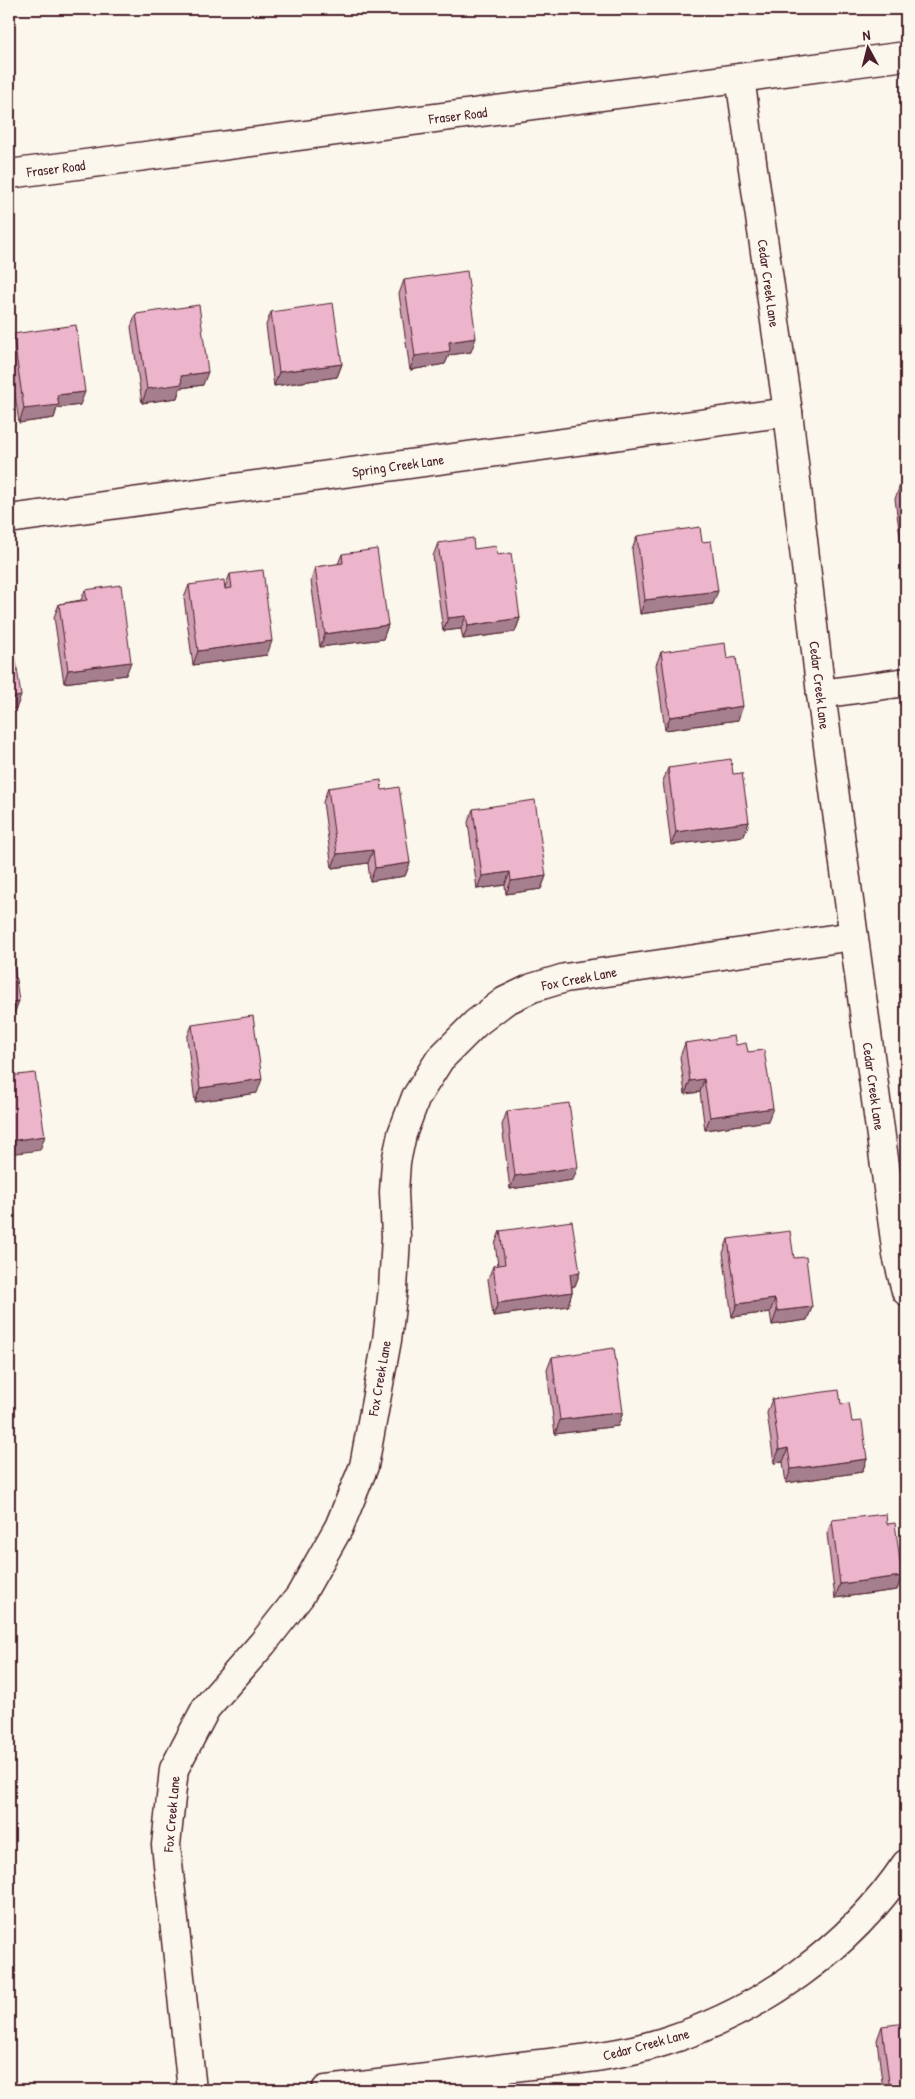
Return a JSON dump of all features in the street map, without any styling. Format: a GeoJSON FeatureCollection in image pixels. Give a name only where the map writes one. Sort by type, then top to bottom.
{"type":"FeatureCollection","features":[{"type":"Feature","properties":{"kind":"street","name":"Fraser Road"},"geometry":{"type":"LineString","coordinates":[[9,174],[906,56]]}},
{"type":"Feature","properties":{"kind":"street","name":"Cedar Creek Lane"},"geometry":{"type":"LineString","coordinates":[[740,78],[788,412],[821,694],[853,936],[897,1255],[906,1291]]}},
{"type":"Feature","properties":{"kind":"street","name":"Spring Creek Lane"},"geometry":{"type":"LineString","coordinates":[[9,519],[788,412]]}},
{"type":"Feature","properties":{"kind":"street"},"geometry":{"type":"LineString","coordinates":[[821,694],[906,682]]}},
{"type":"Feature","properties":{"kind":"street","name":"Fox Creek Lane"},"geometry":{"type":"LineString","coordinates":[[192,2090],[166,1846],[174,1769],[206,1708],[263,1643],[300,1596],[339,1527],[364,1466],[387,1340],[396,1237],[394,1192],[396,1162],[402,1134],[416,1098],[440,1059],[476,1023],[505,1001],[532,988],[565,978],[853,936]]}},
{"type":"Feature","properties":{"kind":"street","name":"Cedar Creek Lane"},"geometry":{"type":"LineString","coordinates":[[326,2090],[622,2053],[700,2029],[773,1992],[804,1971],[838,1943],[890,1889],[906,1864]]}},
{"type":"Feature","properties":{"kind":"building"},"geometry":{"type":"Polygon","coordinates":[[[467,271],[476,338],[449,342],[450,351],[415,356],[404,280],[467,271]]]}},
{"type":"Feature","properties":{"kind":"building"},"geometry":{"type":"Polygon","coordinates":[[[333,303],[342,364],[279,372],[271,312],[333,303]]]}},
{"type":"Feature","properties":{"kind":"building"},"geometry":{"type":"Polygon","coordinates":[[[199,305],[208,372],[181,376],[182,384],[147,389],[136,314],[199,305]]]}},
{"type":"Feature","properties":{"kind":"building"},"geometry":{"type":"Polygon","coordinates":[[[76,325],[85,392],[57,395],[59,405],[24,409],[13,334],[76,325]]]}},
{"type":"Feature","properties":{"kind":"building"},"geometry":{"type":"Polygon","coordinates":[[[906,484],[906,531],[900,485],[906,484]]]}},
{"type":"Feature","properties":{"kind":"building"},"geometry":{"type":"Polygon","coordinates":[[[700,527],[702,542],[711,541],[718,591],[645,600],[637,536],[700,527]]]}},
{"type":"Feature","properties":{"kind":"building"},"geometry":{"type":"Polygon","coordinates":[[[473,538],[474,549],[496,546],[497,555],[511,553],[520,618],[468,626],[466,616],[448,618],[438,543],[473,538]]]}},
{"type":"Feature","properties":{"kind":"building"},"geometry":{"type":"Polygon","coordinates":[[[377,549],[388,625],[325,634],[315,567],[343,563],[342,554],[377,549]]]}},
{"type":"Feature","properties":{"kind":"building"},"geometry":{"type":"Polygon","coordinates":[[[263,570],[272,641],[198,651],[189,585],[224,580],[225,589],[232,588],[230,574],[263,570]]]}},
{"type":"Feature","properties":{"kind":"building"},"geometry":{"type":"Polygon","coordinates":[[[121,585],[131,662],[68,670],[59,604],[87,600],[85,590],[121,585]]]}},
{"type":"Feature","properties":{"kind":"building"},"geometry":{"type":"Polygon","coordinates":[[[9,620],[21,696],[9,698],[9,620]]]}},
{"type":"Feature","properties":{"kind":"building"},"geometry":{"type":"Polygon","coordinates":[[[725,643],[727,659],[736,657],[743,706],[670,717],[661,652],[725,643]]]}},
{"type":"Feature","properties":{"kind":"building"},"geometry":{"type":"Polygon","coordinates":[[[731,759],[733,774],[742,773],[749,822],[676,832],[668,768],[731,759]]]}},
{"type":"Feature","properties":{"kind":"building"},"geometry":{"type":"Polygon","coordinates":[[[381,780],[382,790],[399,787],[410,863],[375,868],[373,850],[337,854],[328,788],[381,780]]]}},
{"type":"Feature","properties":{"kind":"building"},"geometry":{"type":"Polygon","coordinates":[[[535,800],[546,876],[511,881],[510,872],[482,876],[473,809],[535,800]]]}},
{"type":"Feature","properties":{"kind":"building"},"geometry":{"type":"Polygon","coordinates":[[[9,937],[19,1001],[9,1002],[9,937]]]}},
{"type":"Feature","properties":{"kind":"building"},"geometry":{"type":"Polygon","coordinates":[[[253,1016],[262,1079],[200,1088],[192,1025],[253,1016]]]}},
{"type":"Feature","properties":{"kind":"building"},"geometry":{"type":"Polygon","coordinates":[[[734,1036],[736,1045],[746,1043],[748,1052],[764,1050],[773,1108],[710,1117],[704,1079],[690,1081],[685,1043],[734,1036]]]}},
{"type":"Feature","properties":{"kind":"building"},"geometry":{"type":"Polygon","coordinates":[[[35,1073],[45,1136],[9,1141],[9,1076],[35,1073]]]}},
{"type":"Feature","properties":{"kind":"building"},"geometry":{"type":"Polygon","coordinates":[[[569,1103],[578,1167],[515,1176],[507,1111],[569,1103]]]}},
{"type":"Feature","properties":{"kind":"building"},"geometry":{"type":"Polygon","coordinates":[[[572,1221],[580,1272],[570,1274],[572,1292],[498,1303],[493,1266],[505,1264],[500,1231],[572,1221]]]}},
{"type":"Feature","properties":{"kind":"building"},"geometry":{"type":"Polygon","coordinates":[[[790,1231],[794,1258],[806,1257],[812,1307],[777,1311],[775,1299],[737,1304],[728,1239],[790,1231]]]}},
{"type":"Feature","properties":{"kind":"building"},"geometry":{"type":"Polygon","coordinates":[[[614,1348],[623,1412],[560,1420],[552,1357],[614,1348]]]}},
{"type":"Feature","properties":{"kind":"building"},"geometry":{"type":"Polygon","coordinates":[[[839,1390],[841,1404],[849,1403],[852,1422],[862,1421],[867,1459],[791,1469],[788,1448],[779,1450],[772,1399],[839,1390]]]}},
{"type":"Feature","properties":{"kind":"building"},"geometry":{"type":"Polygon","coordinates":[[[886,1514],[887,1524],[895,1523],[902,1576],[840,1584],[832,1520],[886,1514]]]}},
{"type":"Feature","properties":{"kind":"building"},"geometry":{"type":"Polygon","coordinates":[[[906,2023],[906,2090],[890,2090],[882,2026],[906,2023]]]}}]}
